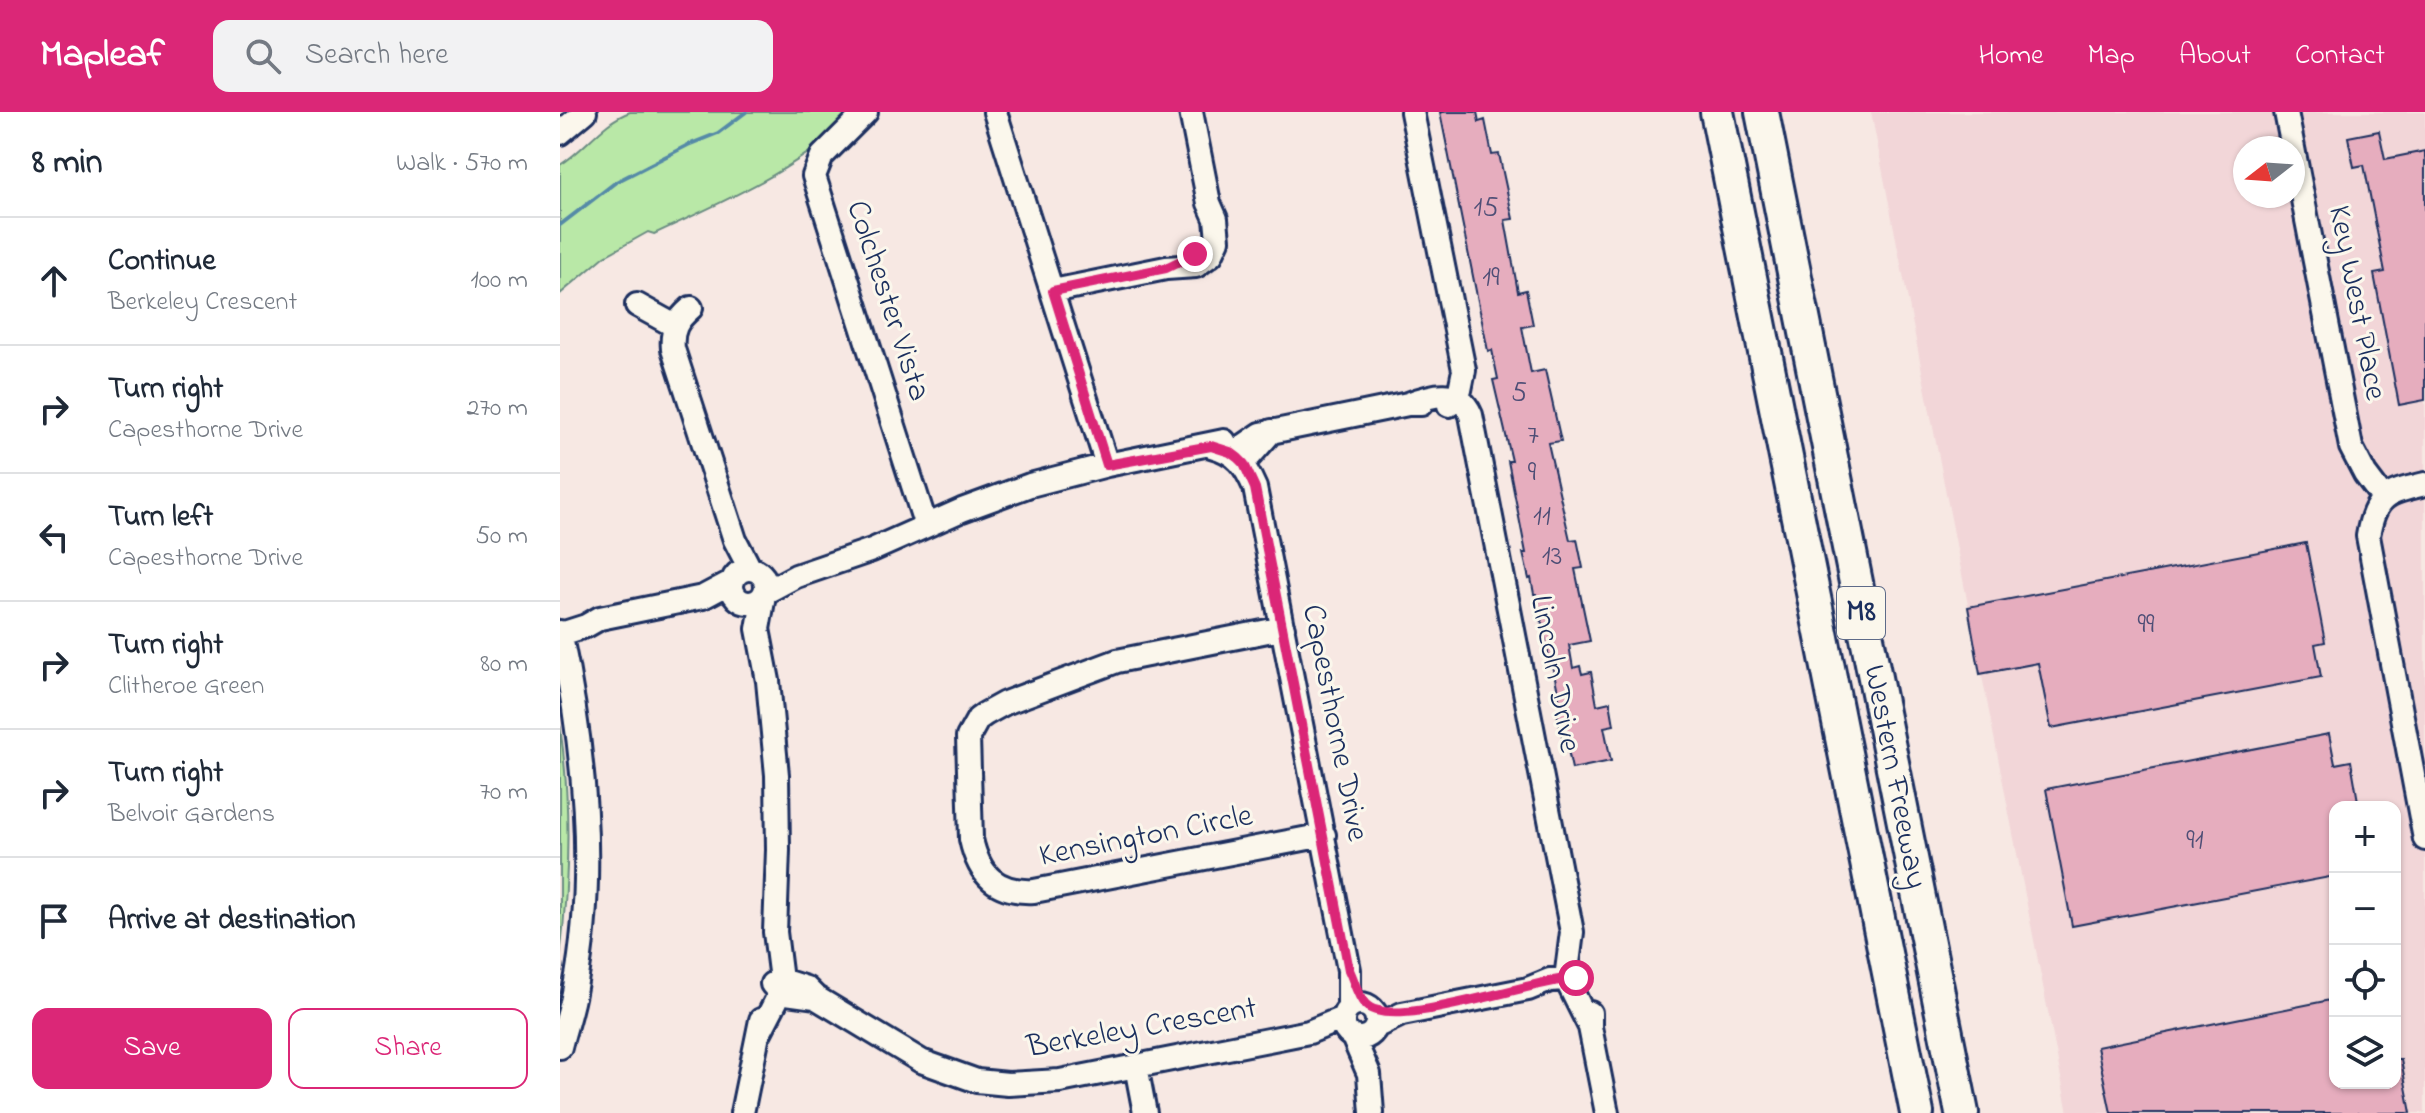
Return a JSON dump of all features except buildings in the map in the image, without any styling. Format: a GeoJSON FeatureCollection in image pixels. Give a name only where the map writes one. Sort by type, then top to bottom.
{"type":"FeatureCollection","features":[{"type":"Feature","properties":{"kind":"highway","name":"Western Freeway"},"geometry":{"type":"LineString","coordinates":[[1717,112],[1917,1113]]}},
{"type":"Feature","properties":{"kind":"highway","name":"Western Freeway"},"geometry":{"type":"LineString","coordinates":[[1762,112],[1962,1113]]}},
{"type":"Feature","properties":{"kind":"street"},"geometry":{"type":"LineString","coordinates":[[560,133],[584,112]]}},
{"type":"Feature","properties":{"kind":"street","name":"Colchester Vista"},"geometry":{"type":"LineString","coordinates":[[866,112],[822,156],[814,176],[926,526]]}},
{"type":"Feature","properties":{"kind":"street"},"geometry":{"type":"LineString","coordinates":[[995,112],[1107,465]]}},
{"type":"Feature","properties":{"kind":"street"},"geometry":{"type":"LineString","coordinates":[[1053,291],[1166,268],[1187,259],[1204,246],[1209,235],[1209,203],[1191,112]]}},
{"type":"Feature","properties":{"kind":"street"},"geometry":{"type":"LineString","coordinates":[[560,1045],[573,901],[584,821],[574,708],[560,633],[600,618],[796,576],[850,559],[994,497],[1107,465],[1211,446],[1243,453],[1272,431],[1408,404],[1452,399],[1458,349],[1412,112]]}},
{"type":"Feature","properties":{"kind":"street","name":"Key West Place"},"geometry":{"type":"LineString","coordinates":[[2286,112],[2351,447],[2365,474],[2383,498]]}},
{"type":"Feature","properties":{"kind":"street"},"geometry":{"type":"LineString","coordinates":[[637,305],[675,326]]}},
{"type":"Feature","properties":{"kind":"street"},"geometry":{"type":"LineString","coordinates":[[691,308],[675,326],[673,349],[749,586],[768,681],[777,775],[775,932],[770,948],[777,985],[760,1032],[742,1113]]}},
{"type":"Feature","properties":{"kind":"street","name":"Lincoln Drive"},"geometry":{"type":"LineString","coordinates":[[1452,399],[1473,427],[1572,932],[1578,948],[1570,980],[1588,1002],[1607,1113]]}},
{"type":"Feature","properties":{"kind":"street","name":"Capesthorne Drive"},"geometry":{"type":"LineString","coordinates":[[1243,453],[1244,464],[1255,488],[1324,835],[1360,1021],[1372,1113]]}},
{"type":"Feature","properties":{"kind":"street"},"geometry":{"type":"LineString","coordinates":[[2425,484],[2383,498],[2372,512],[2368,536],[2425,839]]}},
{"type":"Feature","properties":{"kind":"street"},"geometry":{"type":"LineString","coordinates":[[560,621],[600,618]]}},
{"type":"Feature","properties":{"kind":"street","name":"Kensington Circle"},"geometry":{"type":"LineString","coordinates":[[1283,628],[1117,661],[1005,703],[985,714],[968,737],[971,839],[975,856],[990,879],[1017,892],[1324,835]]}},
{"type":"Feature","properties":{"kind":"street","name":"Berkeley Crescent"},"geometry":{"type":"LineString","coordinates":[[777,985],[815,997],[921,1061],[977,1081],[1036,1084],[1528,989],[1551,988],[1570,980]]}},
{"type":"Feature","properties":{"kind":"street"},"geometry":{"type":"LineString","coordinates":[[1136,1066],[1145,1113]]}},
{"type":"Feature","properties":{"kind":"shaded area"},"geometry":{"type":"Polygon","coordinates":[[[1871,112],[2425,112],[2425,1113],[2068,1113],[1871,112]]]}},
{"type":"Feature","properties":{"kind":"green space"},"geometry":{"type":"Polygon","coordinates":[[[630,112],[857,112],[787,167],[654,234],[648,232],[605,256],[560,294],[560,165],[611,122],[630,112]]]}},
{"type":"Feature","properties":{"kind":"green space"},"geometry":{"type":"Polygon","coordinates":[[[560,726],[568,842],[560,957],[560,726]]]}},
{"type":"Feature","properties":{"kind":"waterway"},"geometry":{"type":"LineString","coordinates":[[560,225],[616,182],[718,133],[746,112]]}},
{"type":"Feature","properties":{"kind":"route"},"geometry":{"type":"LineString","coordinates":[[1195,254],[1166,268],[1053,291],[1107,465],[1211,446],[1238,458],[1255,488],[1349,970],[1364,1004],[1372,1009],[1402,1014],[1528,989],[1550,980],[1576,978]]}}]}
